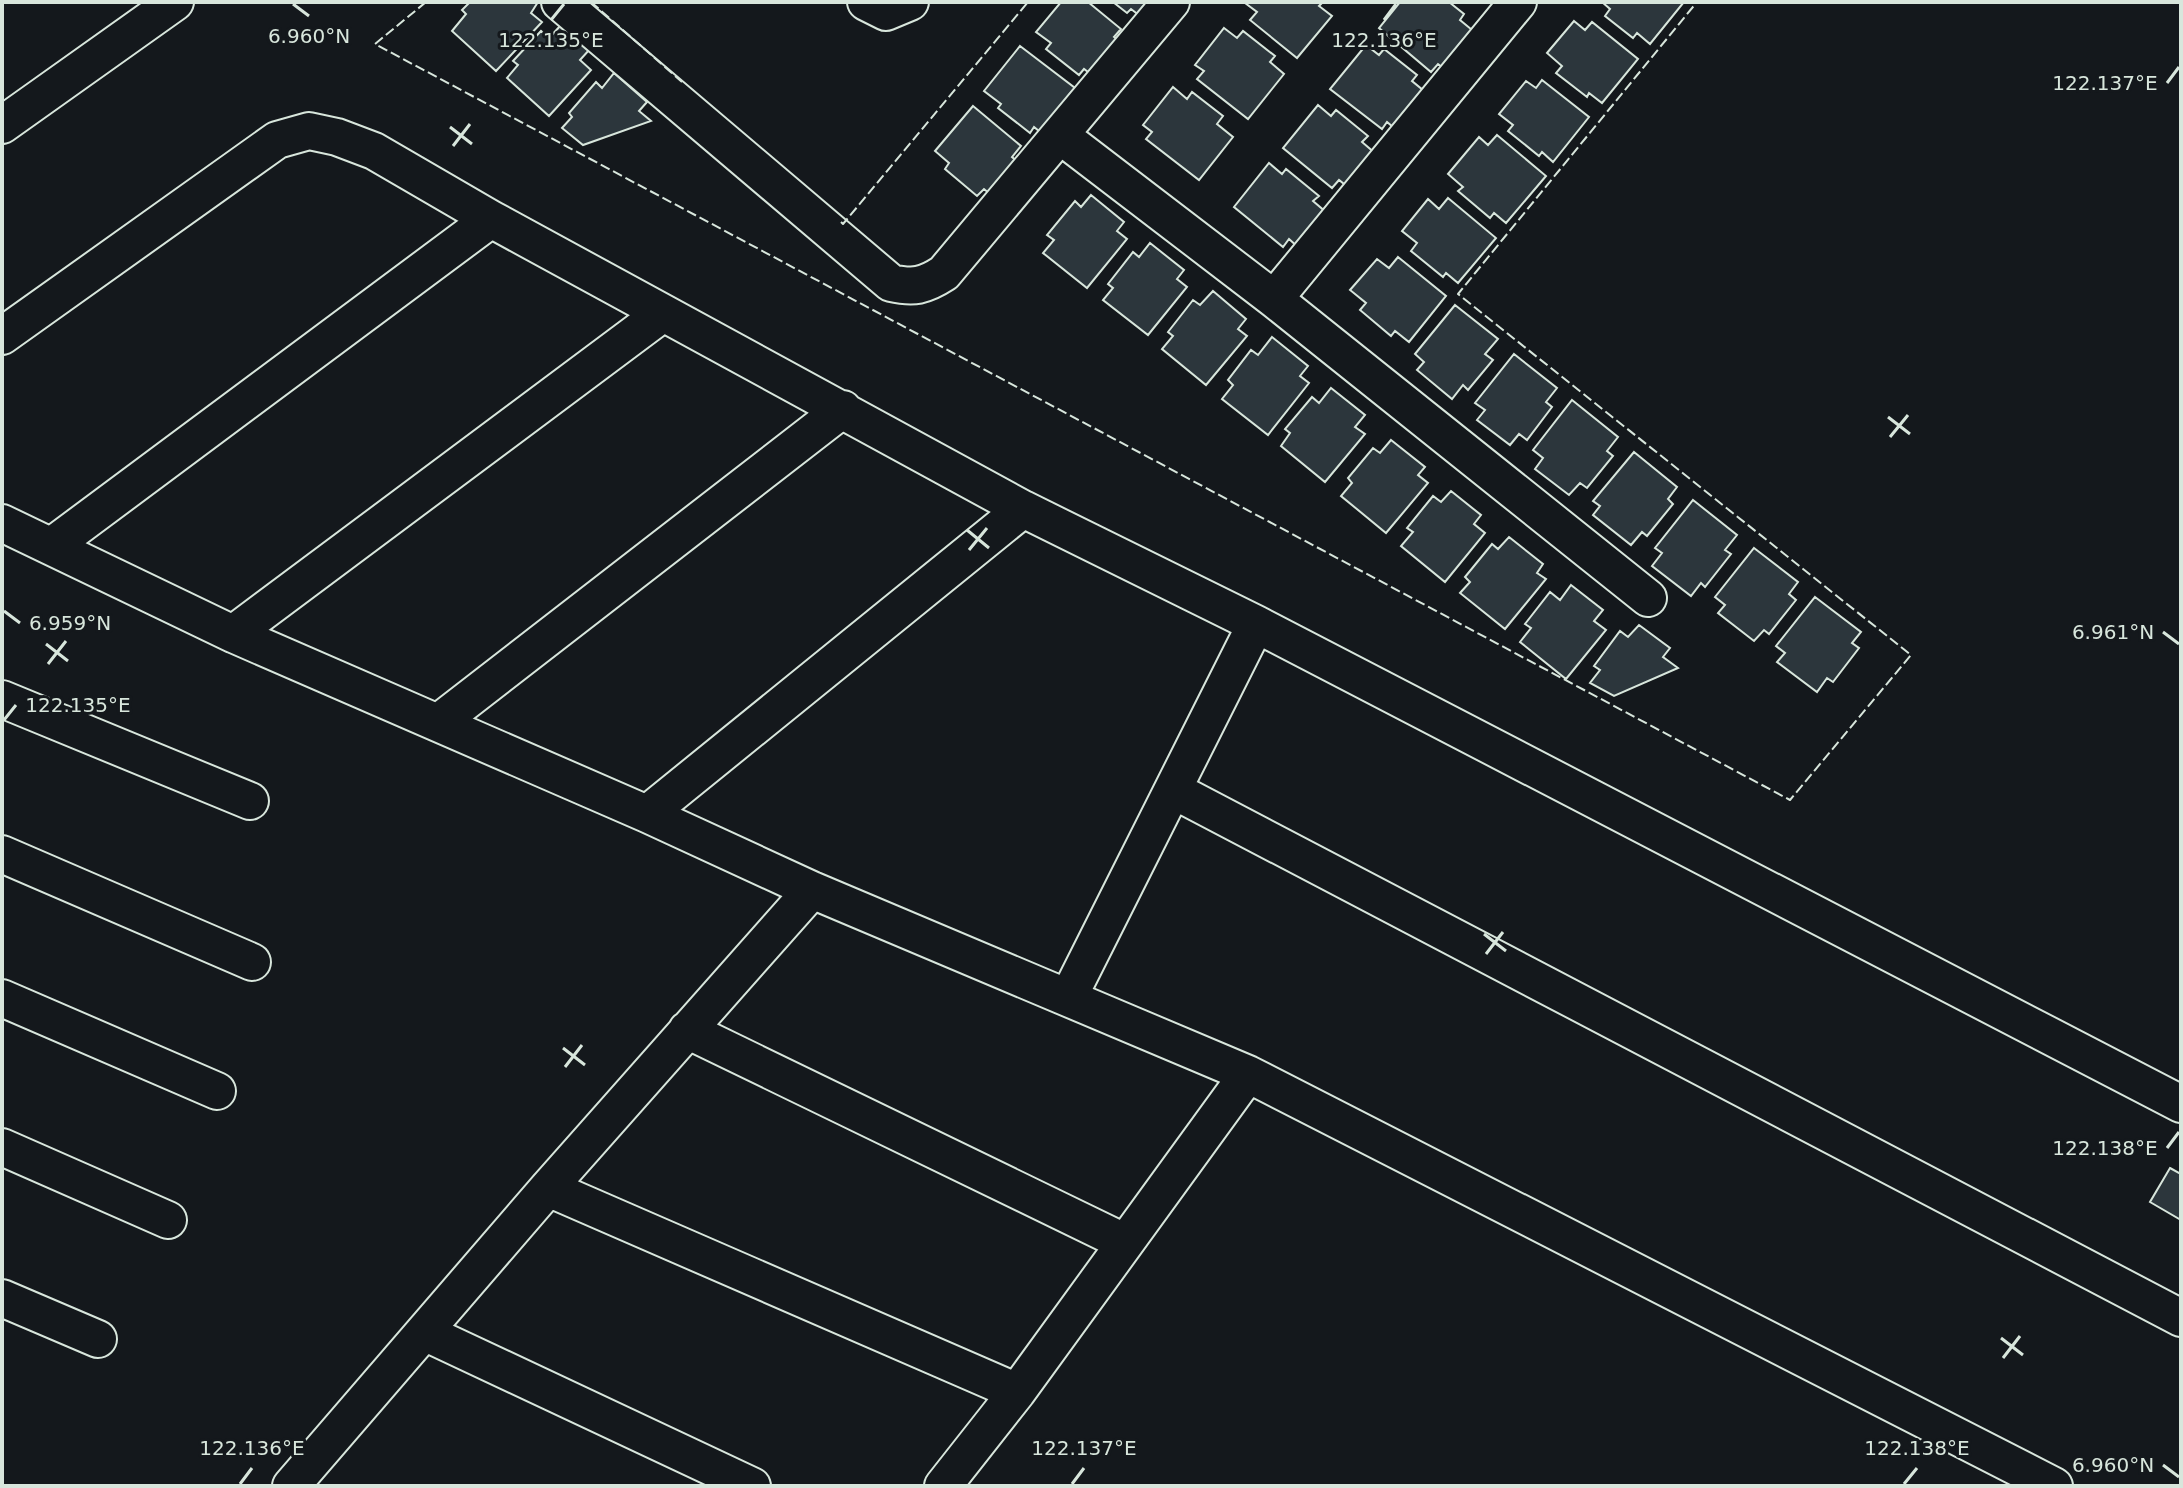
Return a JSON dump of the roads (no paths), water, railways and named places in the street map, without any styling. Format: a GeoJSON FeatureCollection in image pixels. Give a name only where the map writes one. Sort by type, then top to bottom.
{"type":"FeatureCollection","features":[{"type":"Feature","properties":{"kind":"street"},"geometry":{"type":"LineString","coordinates":[[2,125],[175,2]]}},
{"type":"Feature","properties":{"kind":"street"},"geometry":{"type":"LineString","coordinates":[[560,2],[891,283],[912,288],[944,273],[1171,2]]}},
{"type":"Feature","properties":{"kind":"street"},"geometry":{"type":"LineString","coordinates":[[866,2],[886,12],[910,2]]}},
{"type":"Feature","properties":{"kind":"street"},"geometry":{"type":"LineString","coordinates":[[1274,299],[1518,2]]}},
{"type":"Feature","properties":{"kind":"street"},"geometry":{"type":"LineString","coordinates":[[2,336],[277,140],[309,131],[337,137],[374,151],[491,219],[1023,509],[1256,624],[2181,1104]]}},
{"type":"Feature","properties":{"kind":"street"},"geometry":{"type":"LineString","coordinates":[[1061,136],[1274,299],[1648,598]]}},
{"type":"Feature","properties":{"kind":"street"},"geometry":{"type":"LineString","coordinates":[[53,545],[491,219]]}},
{"type":"Feature","properties":{"kind":"street"},"geometry":{"type":"LineString","coordinates":[[233,634],[663,313]]}},
{"type":"Feature","properties":{"kind":"street"},"geometry":{"type":"LineString","coordinates":[[439,722],[843,409]]}},
{"type":"Feature","properties":{"kind":"street"},"geometry":{"type":"LineString","coordinates":[[647,814],[1023,509]]}},
{"type":"Feature","properties":{"kind":"street"},"geometry":{"type":"LineString","coordinates":[[2,523],[233,634],[439,722],[812,890],[1248,1074],[2054,1486]]}},
{"type":"Feature","properties":{"kind":"street"},"geometry":{"type":"LineString","coordinates":[[1068,998],[1175,791],[1256,624]]}},
{"type":"Feature","properties":{"kind":"street"},"geometry":{"type":"LineString","coordinates":[[2,699],[250,801]]}},
{"type":"Feature","properties":{"kind":"street"},"geometry":{"type":"LineString","coordinates":[[1175,791],[2181,1318]]}},
{"type":"Feature","properties":{"kind":"street"},"geometry":{"type":"LineString","coordinates":[[2,854],[252,962]]}},
{"type":"Feature","properties":{"kind":"street"},"geometry":{"type":"LineString","coordinates":[[296,1485],[548,1188],[812,890]]}},
{"type":"Feature","properties":{"kind":"street"},"geometry":{"type":"LineString","coordinates":[[2,998],[217,1091]]}},
{"type":"Feature","properties":{"kind":"street"},"geometry":{"type":"LineString","coordinates":[[687,1030],[1124,1242]]}},
{"type":"Feature","properties":{"kind":"street"},"geometry":{"type":"LineString","coordinates":[[943,1486],[1017,1392],[1248,1074]]}},
{"type":"Feature","properties":{"kind":"street"},"geometry":{"type":"LineString","coordinates":[[2,1147],[168,1220]]}},
{"type":"Feature","properties":{"kind":"street"},"geometry":{"type":"LineString","coordinates":[[548,1188],[1017,1392]]}},
{"type":"Feature","properties":{"kind":"street"},"geometry":{"type":"LineString","coordinates":[[2,1298],[98,1339]]}},
{"type":"Feature","properties":{"kind":"street"},"geometry":{"type":"LineString","coordinates":[[424,1332],[752,1486]]}}]}
